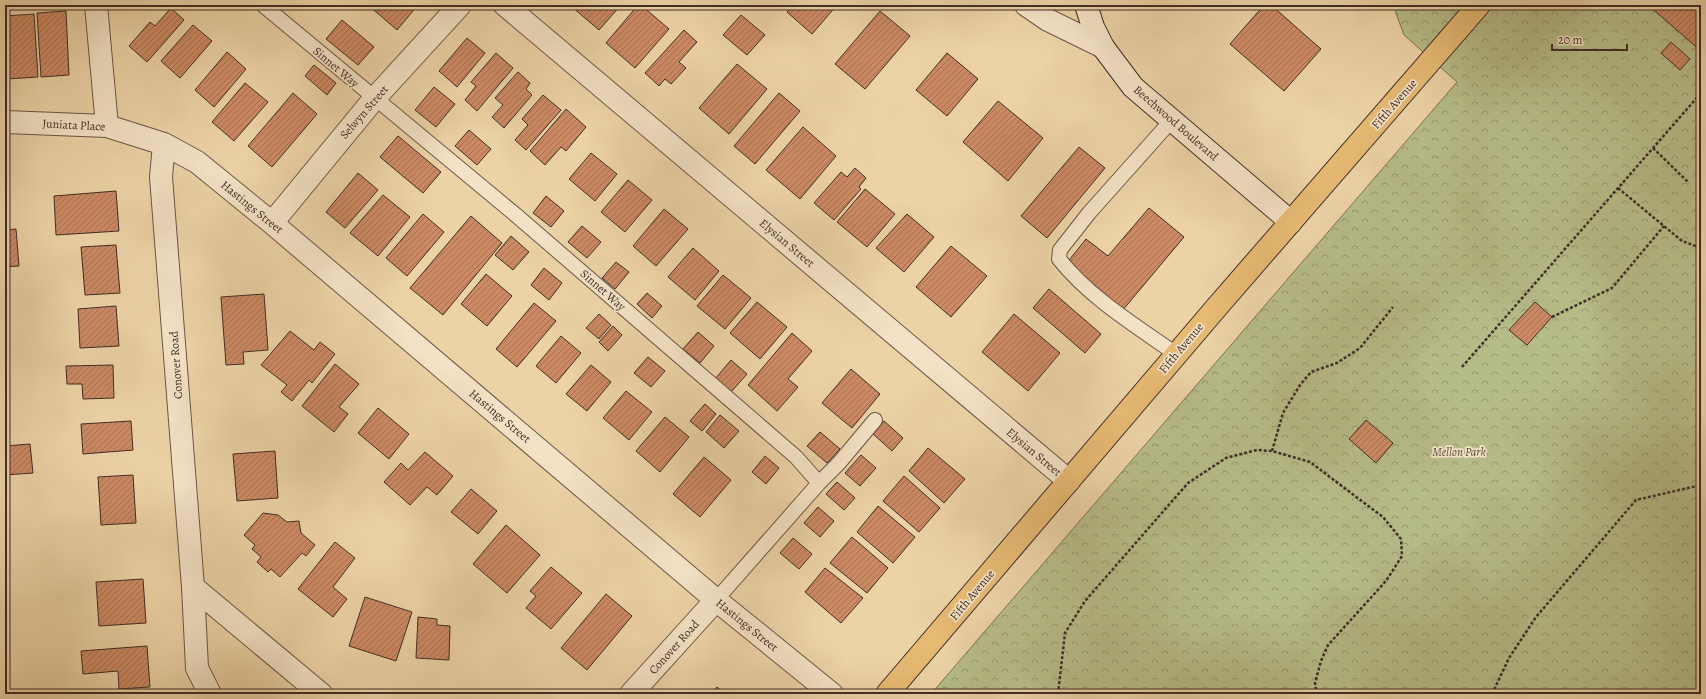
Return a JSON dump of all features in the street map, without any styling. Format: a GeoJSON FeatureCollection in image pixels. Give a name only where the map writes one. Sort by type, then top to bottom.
{"type":"FeatureCollection","features":[{"type":"Feature","properties":{"kind":"highway","name":"Fifth Avenue"},"geometry":{"type":"LineString","coordinates":[[887,694],[1176,354],[1479,5]]}},
{"type":"Feature","properties":{"kind":"street"},"geometry":{"type":"LineString","coordinates":[[96,5],[107,126]]}},
{"type":"Feature","properties":{"kind":"street","name":"Selwyn Street"},"geometry":{"type":"LineString","coordinates":[[272,222],[374,100],[460,5]]}},
{"type":"Feature","properties":{"kind":"street","name":"Elysian Street"},"geometry":{"type":"LineString","coordinates":[[505,5],[1069,480]]}},
{"type":"Feature","properties":{"kind":"street"},"geometry":{"type":"LineString","coordinates":[[1026,5],[1048,20],[1103,47]]}},
{"type":"Feature","properties":{"kind":"street","name":"Beechwood Boulevard"},"geometry":{"type":"LineString","coordinates":[[1086,5],[1093,27],[1103,47],[1133,87],[1291,222]]}},
{"type":"Feature","properties":{"kind":"street","name":"Juniata Place"},"geometry":{"type":"LineString","coordinates":[[5,122],[107,126],[164,144]]}},
{"type":"Feature","properties":{"kind":"street","name":"Hastings Street"},"geometry":{"type":"LineString","coordinates":[[164,144],[197,162],[272,222],[716,600],[832,694]]}},
{"type":"Feature","properties":{"kind":"street","name":"Conover Road"},"geometry":{"type":"LineString","coordinates":[[164,144],[161,177],[193,587],[197,668],[210,694]]}},
{"type":"Feature","properties":{"kind":"street"},"geometry":{"type":"LineString","coordinates":[[193,587],[321,694]]}},
{"type":"Feature","properties":{"kind":"street","name":"Conover Road"},"geometry":{"type":"LineString","coordinates":[[631,694],[716,600]]}},
{"type":"Feature","properties":{"kind":"lane","name":"Sinnet Way"},"geometry":{"type":"LineString","coordinates":[[262,5],[374,100],[530,227],[796,457],[819,483]]}},
{"type":"Feature","properties":{"kind":"lane"},"geometry":{"type":"LineString","coordinates":[[1171,121],[1088,213],[1060,250],[1059,259],[1070,273],[1126,319],[1176,354]]}},
{"type":"Feature","properties":{"kind":"lane"},"geometry":{"type":"LineString","coordinates":[[716,600],[819,483],[839,463],[875,420]]}},
{"type":"Feature","properties":{"kind":"path"},"geometry":{"type":"LineString","coordinates":[[1462,367],[1701,93]]}},
{"type":"Feature","properties":{"kind":"path"},"geometry":{"type":"LineString","coordinates":[[1652,148],[1689,183]]}},
{"type":"Feature","properties":{"kind":"path"},"geometry":{"type":"LineString","coordinates":[[1618,188],[1682,241],[1701,248]]}},
{"type":"Feature","properties":{"kind":"path"},"geometry":{"type":"LineString","coordinates":[[1552,317],[1612,288],[1664,226]]}},
{"type":"Feature","properties":{"kind":"path"},"geometry":{"type":"LineString","coordinates":[[1272,451],[1283,413],[1300,385],[1312,372],[1337,363],[1360,348],[1393,307]]}},
{"type":"Feature","properties":{"kind":"path"},"geometry":{"type":"LineString","coordinates":[[1058,694],[1065,633],[1085,601],[1188,483],[1226,458],[1257,450],[1272,451],[1310,462],[1383,517],[1401,539],[1402,556],[1386,581],[1328,645],[1319,668],[1316,682],[1317,694]]}},
{"type":"Feature","properties":{"kind":"path"},"geometry":{"type":"LineString","coordinates":[[1492,694],[1509,658],[1536,617],[1636,500],[1701,486]]}},
{"type":"Feature","properties":{"kind":"green space","name":"Mellon Park"},"geometry":{"type":"Polygon","coordinates":[[[1393,5],[1701,5],[1701,694],[931,694],[1457,82],[1404,35],[1393,5]]]}},
{"type":"Feature","properties":{"kind":"building"},"geometry":{"type":"Polygon","coordinates":[[[368,5],[418,5],[397,30],[368,5]]]}},
{"type":"Feature","properties":{"kind":"building"},"geometry":{"type":"Polygon","coordinates":[[[574,5],[621,5],[599,30],[572,7],[574,5]]]}},
{"type":"Feature","properties":{"kind":"building"},"geometry":{"type":"Polygon","coordinates":[[[638,5],[641,5],[669,29],[635,68],[606,43],[638,5]]]}},
{"type":"Feature","properties":{"kind":"building"},"geometry":{"type":"Polygon","coordinates":[[[793,5],[837,5],[812,34],[787,12],[793,5]]]}},
{"type":"Feature","properties":{"kind":"building"},"geometry":{"type":"Polygon","coordinates":[[[1264,5],[1271,5],[1321,49],[1284,91],[1230,44],[1264,5]]]}},
{"type":"Feature","properties":{"kind":"building"},"geometry":{"type":"Polygon","coordinates":[[[1648,5],[1701,5],[1701,51],[1648,5]]]}},
{"type":"Feature","properties":{"kind":"building"},"geometry":{"type":"Polygon","coordinates":[[[171,8],[184,20],[147,62],[129,46],[150,22],[155,26],[171,8]]]}},
{"type":"Feature","properties":{"kind":"building"},"geometry":{"type":"Polygon","coordinates":[[[66,11],[69,75],[41,77],[37,13],[66,11]]]}},
{"type":"Feature","properties":{"kind":"building"},"geometry":{"type":"Polygon","coordinates":[[[880,11],[910,36],[865,89],[835,64],[880,11]]]}},
{"type":"Feature","properties":{"kind":"building"},"geometry":{"type":"Polygon","coordinates":[[[34,14],[38,77],[6,79],[5,16],[34,14]]]}},
{"type":"Feature","properties":{"kind":"building"},"geometry":{"type":"Polygon","coordinates":[[[741,15],[765,35],[747,55],[723,35],[741,15]]]}},
{"type":"Feature","properties":{"kind":"building"},"geometry":{"type":"Polygon","coordinates":[[[342,20],[374,47],[358,65],[326,39],[342,20]]]}},
{"type":"Feature","properties":{"kind":"building"},"geometry":{"type":"Polygon","coordinates":[[[193,25],[212,41],[180,78],[161,61],[193,25]]]}},
{"type":"Feature","properties":{"kind":"building"},"geometry":{"type":"Polygon","coordinates":[[[684,30],[697,42],[679,62],[686,68],[671,84],[665,79],[659,86],[645,73],[684,30]]]}},
{"type":"Feature","properties":{"kind":"building"},"geometry":{"type":"Polygon","coordinates":[[[467,38],[485,53],[457,87],[439,71],[467,38]]]}},
{"type":"Feature","properties":{"kind":"building"},"geometry":{"type":"Polygon","coordinates":[[[1671,42],[1690,59],[1680,70],[1661,53],[1671,42]]]}},
{"type":"Feature","properties":{"kind":"building"},"geometry":{"type":"Polygon","coordinates":[[[227,52],[246,69],[214,107],[195,90],[227,52]]]}},
{"type":"Feature","properties":{"kind":"building"},"geometry":{"type":"Polygon","coordinates":[[[496,53],[513,68],[477,111],[465,100],[476,86],[471,82],[496,53]]]}},
{"type":"Feature","properties":{"kind":"building"},"geometry":{"type":"Polygon","coordinates":[[[947,53],[978,79],[947,116],[916,90],[947,53]]]}},
{"type":"Feature","properties":{"kind":"building"},"geometry":{"type":"Polygon","coordinates":[[[737,64],[767,89],[729,134],[699,108],[737,64]]]}},
{"type":"Feature","properties":{"kind":"building"},"geometry":{"type":"Polygon","coordinates":[[[314,65],[336,83],[327,95],[305,76],[314,65]]]}},
{"type":"Feature","properties":{"kind":"building"},"geometry":{"type":"Polygon","coordinates":[[[518,72],[530,83],[526,89],[532,95],[504,128],[492,117],[503,105],[495,98],[518,72]]]}},
{"type":"Feature","properties":{"kind":"building"},"geometry":{"type":"Polygon","coordinates":[[[245,83],[268,102],[234,141],[212,122],[245,83]]]}},
{"type":"Feature","properties":{"kind":"building"},"geometry":{"type":"Polygon","coordinates":[[[434,87],[455,104],[436,127],[415,110],[434,87]]]}},
{"type":"Feature","properties":{"kind":"building"},"geometry":{"type":"Polygon","coordinates":[[[293,93],[317,114],[272,167],[248,146],[293,93]]]}},
{"type":"Feature","properties":{"kind":"building"},"geometry":{"type":"Polygon","coordinates":[[[779,93],[800,111],[755,164],[734,146],[779,93]]]}},
{"type":"Feature","properties":{"kind":"building"},"geometry":{"type":"Polygon","coordinates":[[[543,95],[561,110],[526,150],[515,140],[528,125],[522,119],[543,95]]]}},
{"type":"Feature","properties":{"kind":"building"},"geometry":{"type":"Polygon","coordinates":[[[998,101],[1043,138],[1008,181],[963,142],[998,101]]]}},
{"type":"Feature","properties":{"kind":"building"},"geometry":{"type":"Polygon","coordinates":[[[566,109],[586,127],[566,151],[561,147],[545,165],[530,151],[566,109]]]}},
{"type":"Feature","properties":{"kind":"building"},"geometry":{"type":"Polygon","coordinates":[[[803,127],[836,156],[800,199],[766,170],[803,127]]]}},
{"type":"Feature","properties":{"kind":"building"},"geometry":{"type":"Polygon","coordinates":[[[469,130],[491,149],[477,165],[455,146],[469,130]]]}},
{"type":"Feature","properties":{"kind":"building"},"geometry":{"type":"Polygon","coordinates":[[[398,136],[441,172],[423,193],[380,157],[398,136]]]}},
{"type":"Feature","properties":{"kind":"building"},"geometry":{"type":"Polygon","coordinates":[[[1079,147],[1105,168],[1047,238],[1021,216],[1079,147]]]}},
{"type":"Feature","properties":{"kind":"building"},"geometry":{"type":"Polygon","coordinates":[[[591,153],[617,174],[595,201],[569,179],[591,153]]]}},
{"type":"Feature","properties":{"kind":"building"},"geometry":{"type":"Polygon","coordinates":[[[5,163],[7,163],[9,190],[5,190],[5,163]]]}},
{"type":"Feature","properties":{"kind":"building"},"geometry":{"type":"Polygon","coordinates":[[[855,168],[866,178],[859,187],[861,189],[834,220],[814,203],[841,172],[847,177],[855,168]]]}},
{"type":"Feature","properties":{"kind":"building"},"geometry":{"type":"Polygon","coordinates":[[[358,173],[378,190],[345,228],[326,212],[358,173]]]}},
{"type":"Feature","properties":{"kind":"building"},"geometry":{"type":"Polygon","coordinates":[[[628,180],[652,200],[625,232],[601,212],[628,180]]]}},
{"type":"Feature","properties":{"kind":"building"},"geometry":{"type":"Polygon","coordinates":[[[865,189],[895,214],[867,247],[837,222],[865,189]]]}},
{"type":"Feature","properties":{"kind":"building"},"geometry":{"type":"Polygon","coordinates":[[[116,191],[119,231],[56,235],[54,196],[116,191]]]}},
{"type":"Feature","properties":{"kind":"building"},"geometry":{"type":"Polygon","coordinates":[[[383,195],[410,217],[378,256],[350,233],[383,195]]]}},
{"type":"Feature","properties":{"kind":"building"},"geometry":{"type":"Polygon","coordinates":[[[546,196],[564,211],[551,227],[533,213],[546,196]]]}},
{"type":"Feature","properties":{"kind":"building"},"geometry":{"type":"Polygon","coordinates":[[[1149,208],[1184,237],[1122,311],[1066,264],[1086,239],[1108,256],[1149,208]]]}},
{"type":"Feature","properties":{"kind":"building"},"geometry":{"type":"Polygon","coordinates":[[[664,209],[688,229],[656,266],[633,246],[664,209]]]}},
{"type":"Feature","properties":{"kind":"building"},"geometry":{"type":"Polygon","coordinates":[[[423,214],[444,232],[407,276],[386,258],[423,214]]]}},
{"type":"Feature","properties":{"kind":"building"},"geometry":{"type":"Polygon","coordinates":[[[907,214],[934,237],[904,272],[876,248],[907,214]]]}},
{"type":"Feature","properties":{"kind":"building"},"geometry":{"type":"Polygon","coordinates":[[[471,216],[502,243],[443,315],[410,288],[471,216]]]}},
{"type":"Feature","properties":{"kind":"building"},"geometry":{"type":"Polygon","coordinates":[[[582,226],[601,242],[587,258],[568,242],[582,226]]]}},
{"type":"Feature","properties":{"kind":"building"},"geometry":{"type":"Polygon","coordinates":[[[16,229],[19,266],[5,267],[5,230],[16,229]]]}},
{"type":"Feature","properties":{"kind":"building"},"geometry":{"type":"Polygon","coordinates":[[[511,236],[529,252],[513,270],[495,255],[511,236]]]}},
{"type":"Feature","properties":{"kind":"building"},"geometry":{"type":"Polygon","coordinates":[[[116,245],[120,293],[85,295],[81,247],[116,245]]]}},
{"type":"Feature","properties":{"kind":"building"},"geometry":{"type":"Polygon","coordinates":[[[951,246],[987,276],[951,317],[916,287],[951,246]]]}},
{"type":"Feature","properties":{"kind":"building"},"geometry":{"type":"Polygon","coordinates":[[[693,248],[719,271],[695,300],[668,277],[693,248]]]}},
{"type":"Feature","properties":{"kind":"building"},"geometry":{"type":"Polygon","coordinates":[[[616,262],[629,272],[615,289],[602,278],[616,262]]]}},
{"type":"Feature","properties":{"kind":"building"},"geometry":{"type":"Polygon","coordinates":[[[544,268],[562,283],[549,300],[531,285],[544,268]]]}},
{"type":"Feature","properties":{"kind":"building"},"geometry":{"type":"Polygon","coordinates":[[[486,274],[512,296],[487,326],[461,304],[486,274]]]}},
{"type":"Feature","properties":{"kind":"building"},"geometry":{"type":"Polygon","coordinates":[[[723,275],[751,298],[725,329],[697,306],[723,275]]]}},
{"type":"Feature","properties":{"kind":"building"},"geometry":{"type":"Polygon","coordinates":[[[1049,289],[1101,334],[1085,353],[1033,308],[1049,289]]]}},
{"type":"Feature","properties":{"kind":"building"},"geometry":{"type":"Polygon","coordinates":[[[647,293],[662,306],[652,318],[637,304],[647,293]]]}},
{"type":"Feature","properties":{"kind":"building"},"geometry":{"type":"Polygon","coordinates":[[[264,294],[268,350],[243,352],[244,364],[226,365],[221,297],[264,294]]]}},
{"type":"Feature","properties":{"kind":"building"},"geometry":{"type":"Polygon","coordinates":[[[757,302],[787,327],[760,359],[730,333],[757,302]]]}},
{"type":"Feature","properties":{"kind":"building"},"geometry":{"type":"Polygon","coordinates":[[[1535,302],[1552,317],[1527,345],[1509,330],[1535,302]]]}},
{"type":"Feature","properties":{"kind":"building"},"geometry":{"type":"Polygon","coordinates":[[[534,303],[556,321],[517,367],[496,349],[534,303]]]}},
{"type":"Feature","properties":{"kind":"building"},"geometry":{"type":"Polygon","coordinates":[[[116,306],[119,346],[80,348],[78,309],[116,306]]]}},
{"type":"Feature","properties":{"kind":"building"},"geometry":{"type":"Polygon","coordinates":[[[599,314],[611,325],[599,339],[586,328],[599,314]]]}},
{"type":"Feature","properties":{"kind":"building"},"geometry":{"type":"Polygon","coordinates":[[[1014,314],[1060,353],[1028,391],[982,352],[1014,314]]]}},
{"type":"Feature","properties":{"kind":"building"},"geometry":{"type":"Polygon","coordinates":[[[613,326],[622,335],[608,351],[599,342],[613,326]]]}},
{"type":"Feature","properties":{"kind":"building"},"geometry":{"type":"Polygon","coordinates":[[[290,331],[314,350],[320,342],[335,354],[312,383],[309,380],[292,401],[281,392],[287,385],[261,365],[290,331]]]}},
{"type":"Feature","properties":{"kind":"building"},"geometry":{"type":"Polygon","coordinates":[[[698,332],[714,346],[700,363],[683,349],[698,332]]]}},
{"type":"Feature","properties":{"kind":"building"},"geometry":{"type":"Polygon","coordinates":[[[792,333],[812,351],[788,379],[798,387],[777,411],[748,385],[792,333]]]}},
{"type":"Feature","properties":{"kind":"building"},"geometry":{"type":"Polygon","coordinates":[[[561,336],[581,353],[556,383],[536,366],[561,336]]]}},
{"type":"Feature","properties":{"kind":"building"},"geometry":{"type":"Polygon","coordinates":[[[648,357],[665,371],[651,387],[634,373],[648,357]]]}},
{"type":"Feature","properties":{"kind":"building"},"geometry":{"type":"Polygon","coordinates":[[[731,360],[747,374],[731,392],[715,379],[731,360]]]}},
{"type":"Feature","properties":{"kind":"building"},"geometry":{"type":"Polygon","coordinates":[[[335,364],[359,384],[339,407],[348,414],[334,432],[302,406],[335,364]]]}},
{"type":"Feature","properties":{"kind":"building"},"geometry":{"type":"Polygon","coordinates":[[[113,365],[114,398],[83,399],[82,384],[67,384],[66,366],[113,365]]]}},
{"type":"Feature","properties":{"kind":"building"},"geometry":{"type":"Polygon","coordinates":[[[591,365],[611,382],[587,411],[566,394],[591,365]]]}},
{"type":"Feature","properties":{"kind":"building"},"geometry":{"type":"Polygon","coordinates":[[[851,369],[880,394],[852,428],[822,403],[851,369]]]}},
{"type":"Feature","properties":{"kind":"building"},"geometry":{"type":"Polygon","coordinates":[[[626,391],[652,412],[629,440],[603,418],[626,391]]]}},
{"type":"Feature","properties":{"kind":"building"},"geometry":{"type":"Polygon","coordinates":[[[705,404],[716,414],[702,431],[690,421],[705,404]]]}},
{"type":"Feature","properties":{"kind":"building"},"geometry":{"type":"Polygon","coordinates":[[[378,408],[409,434],[389,459],[358,433],[378,408]]]}},
{"type":"Feature","properties":{"kind":"building"},"geometry":{"type":"Polygon","coordinates":[[[720,415],[739,431],[724,448],[706,432],[720,415]]]}},
{"type":"Feature","properties":{"kind":"building"},"geometry":{"type":"Polygon","coordinates":[[[665,417],[689,437],[660,472],[636,451],[665,417]]]}},
{"type":"Feature","properties":{"kind":"building"},"geometry":{"type":"Polygon","coordinates":[[[1366,420],[1393,443],[1376,463],[1349,439],[1366,420]]]}},
{"type":"Feature","properties":{"kind":"building"},"geometry":{"type":"Polygon","coordinates":[[[131,421],[133,450],[83,454],[81,424],[131,421]]]}},
{"type":"Feature","properties":{"kind":"building"},"geometry":{"type":"Polygon","coordinates":[[[884,421],[903,438],[892,451],[873,434],[884,421]]]}},
{"type":"Feature","properties":{"kind":"building"},"geometry":{"type":"Polygon","coordinates":[[[820,432],[840,449],[827,463],[807,446],[820,432]]]}},
{"type":"Feature","properties":{"kind":"building"},"geometry":{"type":"Polygon","coordinates":[[[30,444],[33,473],[5,475],[5,446],[30,444]]]}},
{"type":"Feature","properties":{"kind":"building"},"geometry":{"type":"Polygon","coordinates":[[[928,448],[965,479],[944,503],[909,471],[928,448]]]}},
{"type":"Feature","properties":{"kind":"building"},"geometry":{"type":"Polygon","coordinates":[[[275,451],[278,498],[237,501],[233,454],[275,451]]]}},
{"type":"Feature","properties":{"kind":"building"},"geometry":{"type":"Polygon","coordinates":[[[425,452],[453,476],[437,495],[427,487],[410,505],[384,482],[401,463],[408,470],[425,452]]]}},
{"type":"Feature","properties":{"kind":"building"},"geometry":{"type":"Polygon","coordinates":[[[861,455],[876,468],[860,486],[845,473],[861,455]]]}},
{"type":"Feature","properties":{"kind":"building"},"geometry":{"type":"Polygon","coordinates":[[[765,456],[779,468],[766,484],[752,472],[765,456]]]}},
{"type":"Feature","properties":{"kind":"building"},"geometry":{"type":"Polygon","coordinates":[[[704,457],[731,480],[700,517],[673,494],[704,457]]]}},
{"type":"Feature","properties":{"kind":"building"},"geometry":{"type":"Polygon","coordinates":[[[133,475],[136,523],[101,525],[98,477],[133,475]]]}},
{"type":"Feature","properties":{"kind":"building"},"geometry":{"type":"Polygon","coordinates":[[[904,476],[940,508],[919,532],[883,501],[904,476]]]}},
{"type":"Feature","properties":{"kind":"building"},"geometry":{"type":"Polygon","coordinates":[[[837,482],[855,498],[844,510],[826,494],[837,482]]]}},
{"type":"Feature","properties":{"kind":"building"},"geometry":{"type":"Polygon","coordinates":[[[471,489],[497,511],[478,534],[451,512],[471,489]]]}},
{"type":"Feature","properties":{"kind":"building"},"geometry":{"type":"Polygon","coordinates":[[[878,506],[915,537],[893,563],[857,532],[878,506]]]}},
{"type":"Feature","properties":{"kind":"building"},"geometry":{"type":"Polygon","coordinates":[[[818,507],[834,521],[820,537],[804,523],[818,507]]]}},
{"type":"Feature","properties":{"kind":"building"},"geometry":{"type":"Polygon","coordinates":[[[263,513],[278,515],[287,522],[299,521],[301,533],[315,545],[306,556],[302,553],[280,577],[271,569],[268,572],[257,562],[261,557],[252,549],[255,545],[244,535],[263,513]]]}},
{"type":"Feature","properties":{"kind":"building"},"geometry":{"type":"Polygon","coordinates":[[[506,525],[540,555],[507,593],[473,564],[506,525]]]}},
{"type":"Feature","properties":{"kind":"building"},"geometry":{"type":"Polygon","coordinates":[[[852,537],[888,568],[867,593],[830,563],[852,537]]]}},
{"type":"Feature","properties":{"kind":"building"},"geometry":{"type":"Polygon","coordinates":[[[793,538],[812,554],[799,569],[780,553],[793,538]]]}},
{"type":"Feature","properties":{"kind":"building"},"geometry":{"type":"Polygon","coordinates":[[[335,542],[355,558],[333,587],[347,599],[333,617],[298,589],[335,542]]]}},
{"type":"Feature","properties":{"kind":"building"},"geometry":{"type":"Polygon","coordinates":[[[551,567],[582,593],[551,629],[526,608],[536,596],[530,591],[551,567]]]}},
{"type":"Feature","properties":{"kind":"building"},"geometry":{"type":"Polygon","coordinates":[[[825,568],[863,598],[841,623],[805,592],[825,568]]]}},
{"type":"Feature","properties":{"kind":"building"},"geometry":{"type":"Polygon","coordinates":[[[143,579],[146,623],[99,626],[96,582],[143,579]]]}},
{"type":"Feature","properties":{"kind":"building"},"geometry":{"type":"Polygon","coordinates":[[[606,594],[632,616],[587,670],[561,648],[606,594]]]}},
{"type":"Feature","properties":{"kind":"building"},"geometry":{"type":"Polygon","coordinates":[[[365,597],[412,612],[396,661],[349,646],[365,597]]]}},
{"type":"Feature","properties":{"kind":"building"},"geometry":{"type":"Polygon","coordinates":[[[418,617],[437,619],[437,625],[450,626],[449,660],[416,658],[418,617]]]}},
{"type":"Feature","properties":{"kind":"building"},"geometry":{"type":"Polygon","coordinates":[[[147,646],[150,687],[119,689],[118,671],[83,674],[81,651],[147,646]]]}},
{"type":"Feature","properties":{"kind":"building"},"geometry":{"type":"Polygon","coordinates":[[[717,687],[725,694],[711,694],[717,687]]]}}]}
